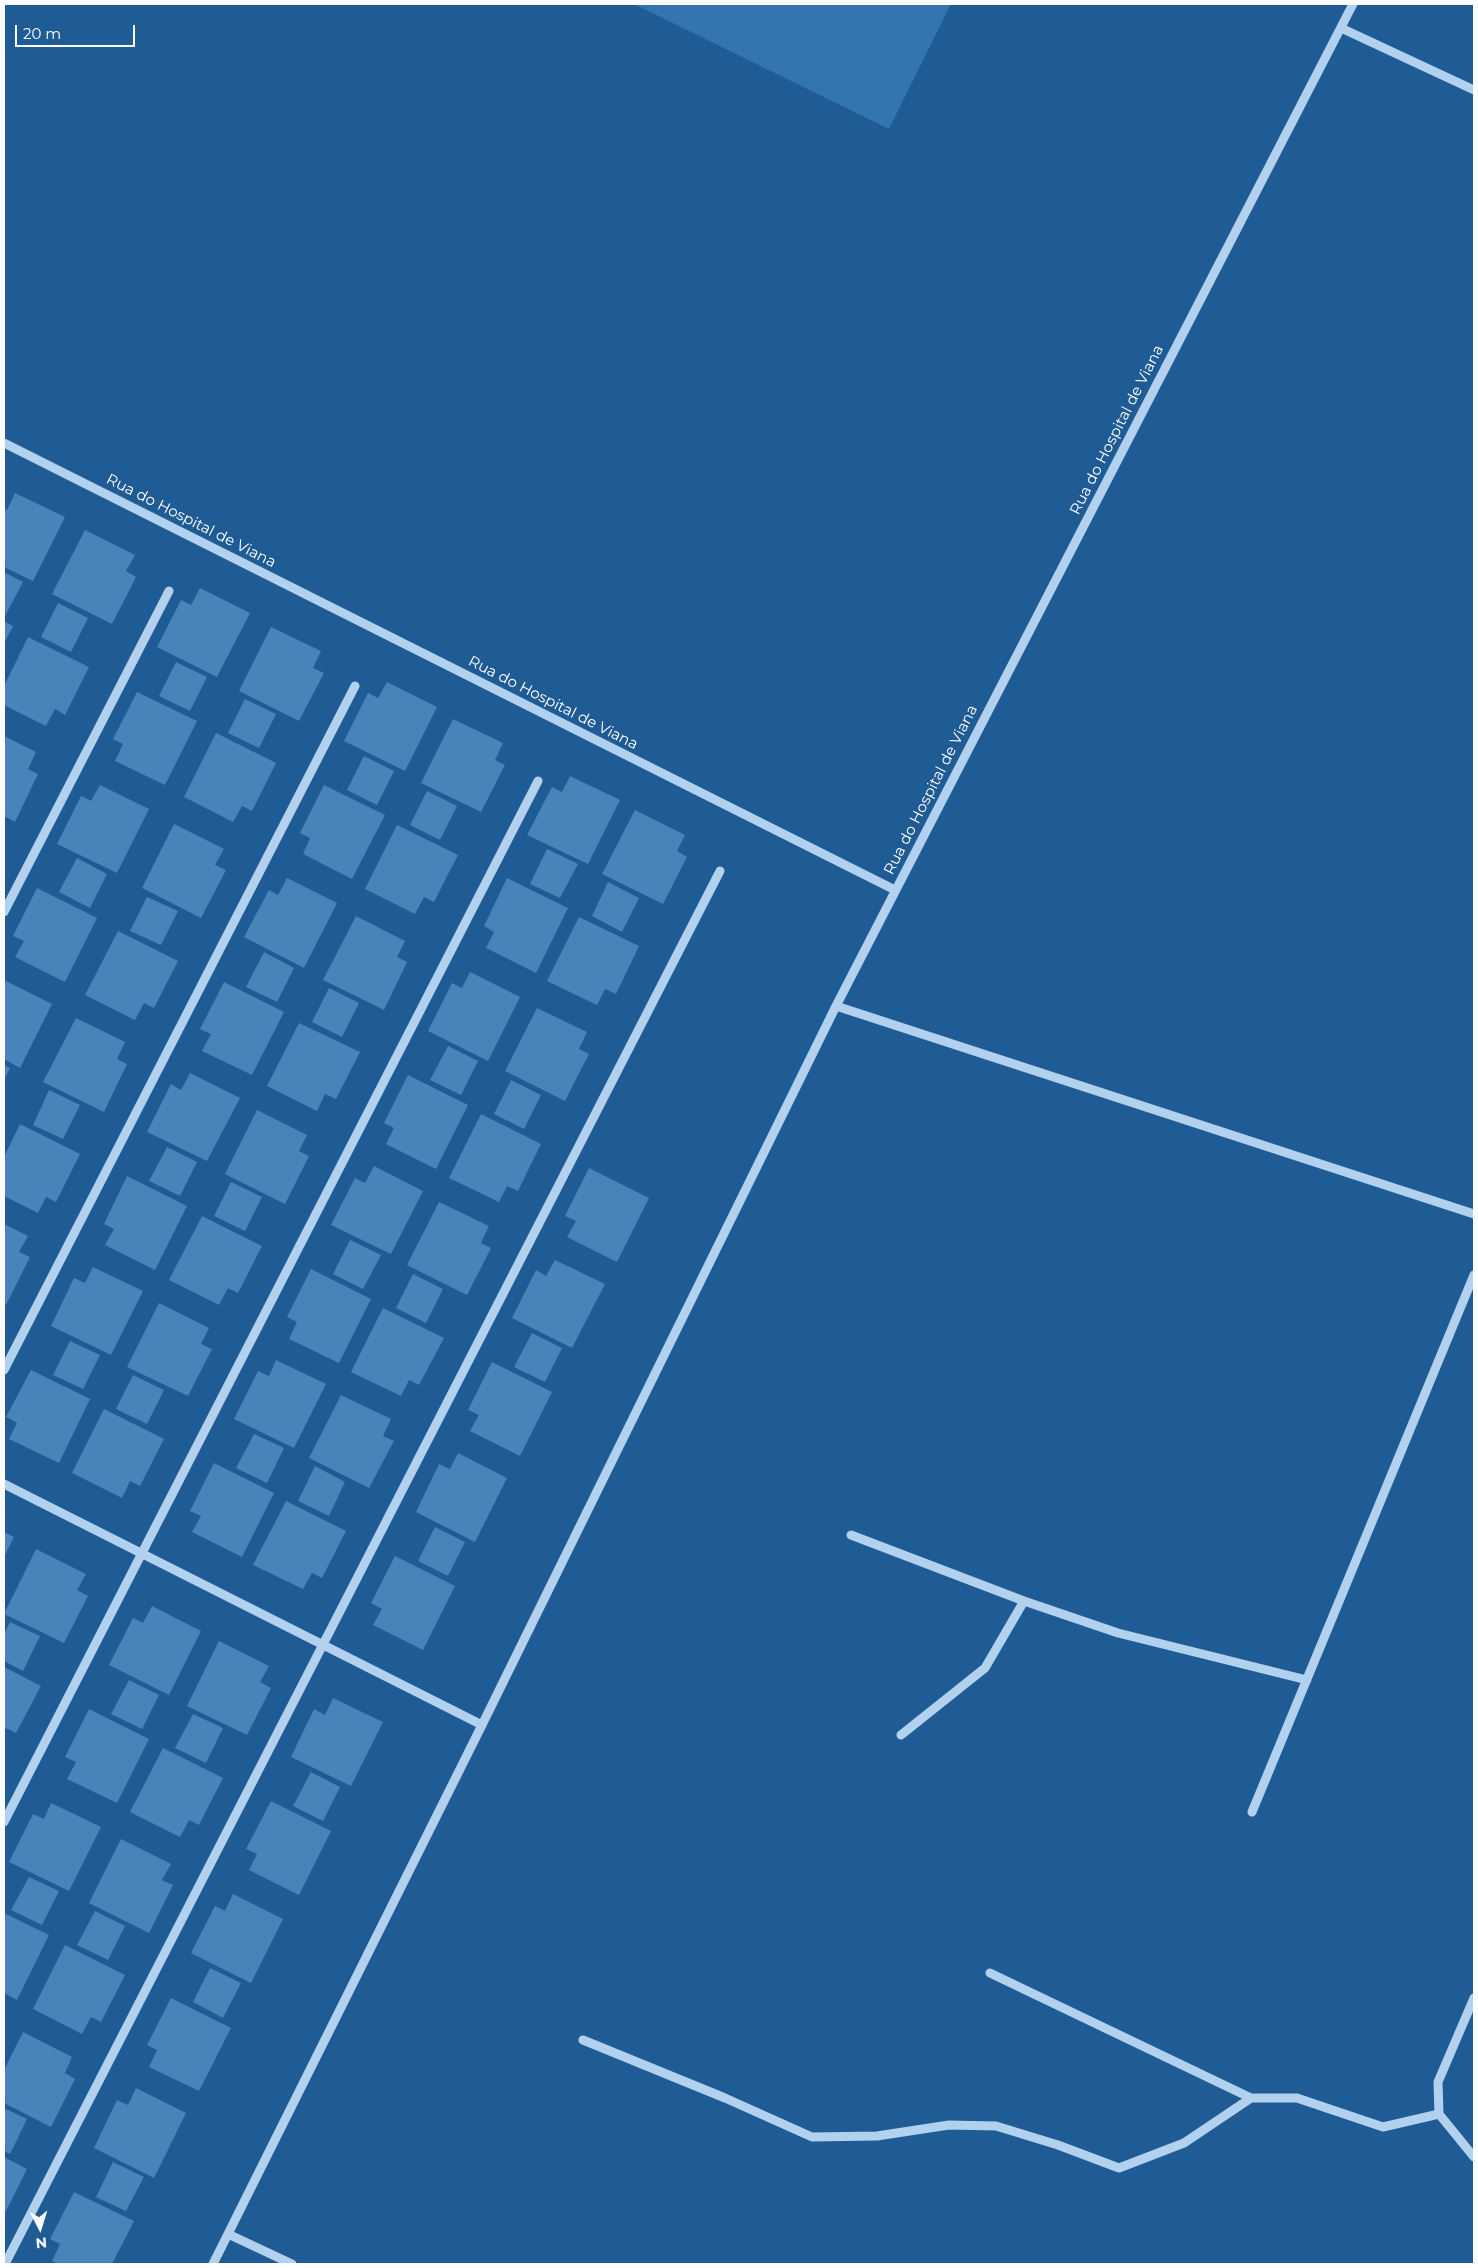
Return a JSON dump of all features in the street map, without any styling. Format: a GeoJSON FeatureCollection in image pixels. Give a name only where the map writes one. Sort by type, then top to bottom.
{"type":"FeatureCollection","features":[{"type":"Feature","properties":{"kind":"street","name":"Rua do Hospital de Viana"},"geometry":{"type":"LineString","coordinates":[[4,443],[895,890],[1352,4]]}},
{"type":"Feature","properties":{"kind":"street"},"geometry":{"type":"LineString","coordinates":[[1341,28],[1474,90]]}},
{"type":"Feature","properties":{"kind":"street"},"geometry":{"type":"LineString","coordinates":[[4,912],[169,591]]}},
{"type":"Feature","properties":{"kind":"street"},"geometry":{"type":"LineString","coordinates":[[4,1370],[355,686]]}},
{"type":"Feature","properties":{"kind":"street"},"geometry":{"type":"LineString","coordinates":[[4,1822],[538,781]]}},
{"type":"Feature","properties":{"kind":"street"},"geometry":{"type":"LineString","coordinates":[[5,2264],[720,871]]}},
{"type":"Feature","properties":{"kind":"street"},"geometry":{"type":"LineString","coordinates":[[213,2264],[895,890]]}},
{"type":"Feature","properties":{"kind":"street"},"geometry":{"type":"LineString","coordinates":[[836,1006],[1474,1214]]}},
{"type":"Feature","properties":{"kind":"street"},"geometry":{"type":"LineString","coordinates":[[1252,1812],[1474,1275]]}},
{"type":"Feature","properties":{"kind":"street"},"geometry":{"type":"LineString","coordinates":[[4,1484],[482,1725]]}},
{"type":"Feature","properties":{"kind":"street"},"geometry":{"type":"LineString","coordinates":[[851,1535],[1024,1601],[1118,1633],[1306,1680]]}},
{"type":"Feature","properties":{"kind":"street"},"geometry":{"type":"LineString","coordinates":[[901,1735],[985,1668],[1024,1601]]}},
{"type":"Feature","properties":{"kind":"street"},"geometry":{"type":"LineString","coordinates":[[990,1973],[1251,2098],[1297,2098],[1384,2127],[1439,2114]]}},
{"type":"Feature","properties":{"kind":"street"},"geometry":{"type":"LineString","coordinates":[[1474,1998],[1438,2082],[1439,2114],[1474,2157]]}},
{"type":"Feature","properties":{"kind":"street"},"geometry":{"type":"LineString","coordinates":[[582,2040],[725,2098],[812,2137],[877,2136],[949,2125],[996,2126],[1058,2145],[1119,2168],[1184,2143],[1251,2098]]}},
{"type":"Feature","properties":{"kind":"street"},"geometry":{"type":"LineString","coordinates":[[228,2234],[292,2264]]}},
{"type":"Feature","properties":{"kind":"shaded area"},"geometry":{"type":"Polygon","coordinates":[[[634,4],[951,4],[889,129],[634,4]]]}},
{"type":"Feature","properties":{"kind":"building"},"geometry":{"type":"Polygon","coordinates":[[[15,493],[65,517],[33,581],[4,567],[4,508],[7,510],[15,493]]]}},
{"type":"Feature","properties":{"kind":"building"},"geometry":{"type":"Polygon","coordinates":[[[85,530],[135,555],[126,571],[136,577],[112,624],[52,594],[85,530]]]}},
{"type":"Feature","properties":{"kind":"building"},"geometry":{"type":"Polygon","coordinates":[[[4,572],[23,582],[5,616],[4,615],[4,572]]]}},
{"type":"Feature","properties":{"kind":"building"},"geometry":{"type":"Polygon","coordinates":[[[200,588],[250,613],[217,677],[157,647],[181,600],[191,605],[200,588]]]}},
{"type":"Feature","properties":{"kind":"building"},"geometry":{"type":"Polygon","coordinates":[[[58,603],[88,618],[71,652],[41,637],[58,603]]]}},
{"type":"Feature","properties":{"kind":"building"},"geometry":{"type":"Polygon","coordinates":[[[4,621],[13,626],[4,644],[4,621]]]}},
{"type":"Feature","properties":{"kind":"building"},"geometry":{"type":"Polygon","coordinates":[[[271,627],[321,651],[313,668],[324,673],[299,721],[239,691],[271,627]]]}},
{"type":"Feature","properties":{"kind":"building"},"geometry":{"type":"Polygon","coordinates":[[[28,637],[89,667],[65,715],[55,709],[46,726],[4,705],[4,686],[28,637]]]}},
{"type":"Feature","properties":{"kind":"building"},"geometry":{"type":"Polygon","coordinates":[[[176,662],[207,677],[190,711],[159,696],[176,662]]]}},
{"type":"Feature","properties":{"kind":"building"},"geometry":{"type":"Polygon","coordinates":[[[387,682],[437,707],[405,771],[344,741],[368,693],[378,698],[387,682]]]}},
{"type":"Feature","properties":{"kind":"building"},"geometry":{"type":"Polygon","coordinates":[[[137,692],[197,721],[165,785],[115,761],[123,744],[113,739],[137,692]]]}},
{"type":"Feature","properties":{"kind":"building"},"geometry":{"type":"Polygon","coordinates":[[[245,699],[276,714],[259,748],[228,733],[245,699]]]}},
{"type":"Feature","properties":{"kind":"building"},"geometry":{"type":"Polygon","coordinates":[[[453,719],[503,743],[495,760],[505,765],[481,812],[421,783],[453,719]]]}},
{"type":"Feature","properties":{"kind":"building"},"geometry":{"type":"Polygon","coordinates":[[[216,733],[276,763],[252,811],[242,806],[233,822],[184,797],[216,733]]]}},
{"type":"Feature","properties":{"kind":"building"},"geometry":{"type":"Polygon","coordinates":[[[4,736],[36,752],[28,769],[38,774],[15,822],[4,816],[4,736]]]}},
{"type":"Feature","properties":{"kind":"building"},"geometry":{"type":"Polygon","coordinates":[[[364,756],[394,771],[377,805],[347,790],[364,756]]]}},
{"type":"Feature","properties":{"kind":"building"},"geometry":{"type":"Polygon","coordinates":[[[570,776],[620,800],[588,864],[527,835],[552,787],[562,792],[570,776]]]}},
{"type":"Feature","properties":{"kind":"building"},"geometry":{"type":"Polygon","coordinates":[[[100,785],[149,809],[117,873],[57,844],[81,796],[91,801],[100,785]]]}},
{"type":"Feature","properties":{"kind":"building"},"geometry":{"type":"Polygon","coordinates":[[[324,785],[385,815],[352,879],[303,854],[310,838],[300,833],[324,785]]]}},
{"type":"Feature","properties":{"kind":"building"},"geometry":{"type":"Polygon","coordinates":[[[427,791],[457,806],[440,840],[410,825],[427,791]]]}},
{"type":"Feature","properties":{"kind":"building"},"geometry":{"type":"Polygon","coordinates":[[[635,810],[685,835],[677,851],[687,857],[663,904],[602,874],[635,810]]]}},
{"type":"Feature","properties":{"kind":"building"},"geometry":{"type":"Polygon","coordinates":[[[174,824],[224,849],[215,865],[226,870],[201,918],[142,888],[174,824]]]}},
{"type":"Feature","properties":{"kind":"building"},"geometry":{"type":"Polygon","coordinates":[[[397,825],[458,855],[434,902],[424,897],[415,914],[365,889],[397,825]]]}},
{"type":"Feature","properties":{"kind":"building"},"geometry":{"type":"Polygon","coordinates":[[[547,849],[578,864],[560,898],[530,884],[547,849]]]}},
{"type":"Feature","properties":{"kind":"building"},"geometry":{"type":"Polygon","coordinates":[[[77,858],[107,874],[90,908],[59,892],[77,858]]]}},
{"type":"Feature","properties":{"kind":"building"},"geometry":{"type":"Polygon","coordinates":[[[287,878],[337,903],[304,968],[244,937],[269,890],[278,895],[287,878]]]}},
{"type":"Feature","properties":{"kind":"building"},"geometry":{"type":"Polygon","coordinates":[[[507,878],[568,908],[536,973],[486,948],[494,932],[484,926],[507,878]]]}},
{"type":"Feature","properties":{"kind":"building"},"geometry":{"type":"Polygon","coordinates":[[[608,882],[639,898],[622,932],[592,916],[608,882]]]}},
{"type":"Feature","properties":{"kind":"building"},"geometry":{"type":"Polygon","coordinates":[[[37,888],[97,918],[65,982],[15,957],[24,941],[13,936],[37,888]]]}},
{"type":"Feature","properties":{"kind":"building"},"geometry":{"type":"Polygon","coordinates":[[[147,897],[178,911],[161,945],[130,931],[147,897]]]}},
{"type":"Feature","properties":{"kind":"building"},"geometry":{"type":"Polygon","coordinates":[[[356,916],[405,941],[397,957],[407,962],[384,1010],[323,980],[356,916]]]}},
{"type":"Feature","properties":{"kind":"building"},"geometry":{"type":"Polygon","coordinates":[[[579,917],[639,946],[616,994],[605,989],[597,1005],[547,981],[579,917]]]}},
{"type":"Feature","properties":{"kind":"building"},"geometry":{"type":"Polygon","coordinates":[[[118,931],[178,961],[154,1008],[144,1003],[135,1020],[85,995],[118,931]]]}},
{"type":"Feature","properties":{"kind":"building"},"geometry":{"type":"Polygon","coordinates":[[[264,952],[294,968],[277,1002],[246,987],[264,952]]]}},
{"type":"Feature","properties":{"kind":"building"},"geometry":{"type":"Polygon","coordinates":[[[470,972],[520,997],[488,1061],[428,1031],[452,983],[462,988],[470,972]]]}},
{"type":"Feature","properties":{"kind":"building"},"geometry":{"type":"Polygon","coordinates":[[[4,980],[52,1004],[20,1068],[4,1059],[4,980]]]}},
{"type":"Feature","properties":{"kind":"building"},"geometry":{"type":"Polygon","coordinates":[[[224,982],[284,1012],[252,1075],[202,1051],[211,1034],[200,1029],[224,982]]]}},
{"type":"Feature","properties":{"kind":"building"},"geometry":{"type":"Polygon","coordinates":[[[329,988],[359,1003],[342,1037],[312,1022],[329,988]]]}},
{"type":"Feature","properties":{"kind":"building"},"geometry":{"type":"Polygon","coordinates":[[[537,1008],[587,1032],[579,1049],[589,1054],[565,1101],[505,1071],[537,1008]]]}},
{"type":"Feature","properties":{"kind":"building"},"geometry":{"type":"Polygon","coordinates":[[[76,1018],[125,1042],[117,1059],[127,1064],[104,1112],[43,1082],[76,1018]]]}},
{"type":"Feature","properties":{"kind":"building"},"geometry":{"type":"Polygon","coordinates":[[[299,1023],[360,1052],[336,1099],[325,1094],[317,1111],[267,1086],[299,1023]]]}},
{"type":"Feature","properties":{"kind":"building"},"geometry":{"type":"Polygon","coordinates":[[[448,1046],[478,1061],[461,1095],[430,1080],[448,1046]]]}},
{"type":"Feature","properties":{"kind":"building"},"geometry":{"type":"Polygon","coordinates":[[[4,1065],[10,1068],[4,1080],[4,1065]]]}},
{"type":"Feature","properties":{"kind":"building"},"geometry":{"type":"Polygon","coordinates":[[[190,1073],[240,1098],[207,1161],[147,1132],[171,1084],[181,1090],[190,1073]]]}},
{"type":"Feature","properties":{"kind":"building"},"geometry":{"type":"Polygon","coordinates":[[[408,1075],[468,1105],[436,1169],[386,1144],[394,1128],[384,1123],[408,1075]]]}},
{"type":"Feature","properties":{"kind":"building"},"geometry":{"type":"Polygon","coordinates":[[[511,1080],[541,1095],[524,1129],[494,1114],[511,1080]]]}},
{"type":"Feature","properties":{"kind":"building"},"geometry":{"type":"Polygon","coordinates":[[[49,1090],[80,1105],[63,1139],[33,1125],[49,1090]]]}},
{"type":"Feature","properties":{"kind":"building"},"geometry":{"type":"Polygon","coordinates":[[[257,1110],[307,1135],[299,1151],[309,1156],[285,1204],[225,1174],[257,1110]]]}},
{"type":"Feature","properties":{"kind":"building"},"geometry":{"type":"Polygon","coordinates":[[[481,1114],[541,1144],[518,1191],[507,1186],[499,1202],[449,1178],[481,1114]]]}},
{"type":"Feature","properties":{"kind":"building"},"geometry":{"type":"Polygon","coordinates":[[[20,1124],[80,1154],[56,1202],[46,1197],[38,1213],[4,1196],[4,1157],[20,1124]]]}},
{"type":"Feature","properties":{"kind":"building"},"geometry":{"type":"Polygon","coordinates":[[[167,1147],[197,1162],[180,1196],[149,1181],[167,1147]]]}},
{"type":"Feature","properties":{"kind":"building"},"geometry":{"type":"Polygon","coordinates":[[[374,1166],[423,1191],[391,1254],[331,1225],[355,1178],[365,1183],[374,1166]]]}},
{"type":"Feature","properties":{"kind":"building"},"geometry":{"type":"Polygon","coordinates":[[[589,1168],[649,1198],[617,1262],[567,1237],[576,1221],[565,1216],[589,1168]]]}},
{"type":"Feature","properties":{"kind":"building"},"geometry":{"type":"Polygon","coordinates":[[[127,1176],[187,1206],[155,1270],[105,1245],[114,1229],[104,1224],[127,1176]]]}},
{"type":"Feature","properties":{"kind":"building"},"geometry":{"type":"Polygon","coordinates":[[[231,1182],[262,1197],[245,1231],[214,1216],[231,1182]]]}},
{"type":"Feature","properties":{"kind":"building"},"geometry":{"type":"Polygon","coordinates":[[[439,1202],[489,1226],[481,1243],[491,1248],[467,1295],[407,1265],[439,1202]]]}},
{"type":"Feature","properties":{"kind":"building"},"geometry":{"type":"Polygon","coordinates":[[[202,1216],[262,1246],[238,1293],[228,1288],[219,1305],[169,1280],[202,1216]]]}},
{"type":"Feature","properties":{"kind":"building"},"geometry":{"type":"Polygon","coordinates":[[[4,1224],[28,1236],[19,1252],[30,1257],[6,1305],[4,1304],[4,1224]]]}},
{"type":"Feature","properties":{"kind":"building"},"geometry":{"type":"Polygon","coordinates":[[[350,1240],[381,1255],[363,1289],[333,1274],[350,1240]]]}},
{"type":"Feature","properties":{"kind":"building"},"geometry":{"type":"Polygon","coordinates":[[[555,1260],[605,1284],[572,1348],[512,1318],[536,1270],[546,1276],[555,1260]]]}},
{"type":"Feature","properties":{"kind":"building"},"geometry":{"type":"Polygon","coordinates":[[[93,1267],[143,1291],[111,1355],[51,1326],[74,1278],[85,1283],[93,1267]]]}},
{"type":"Feature","properties":{"kind":"building"},"geometry":{"type":"Polygon","coordinates":[[[311,1269],[371,1299],[339,1363],[289,1339],[297,1322],[287,1317],[311,1269]]]}},
{"type":"Feature","properties":{"kind":"building"},"geometry":{"type":"Polygon","coordinates":[[[413,1274],[443,1289],[426,1323],[396,1308],[413,1274]]]}},
{"type":"Feature","properties":{"kind":"building"},"geometry":{"type":"Polygon","coordinates":[[[159,1303],[209,1328],[201,1344],[212,1349],[188,1396],[127,1367],[159,1303]]]}},
{"type":"Feature","properties":{"kind":"building"},"geometry":{"type":"Polygon","coordinates":[[[383,1308],[444,1338],[419,1385],[409,1380],[401,1396],[351,1372],[383,1308]]]}},
{"type":"Feature","properties":{"kind":"building"},"geometry":{"type":"Polygon","coordinates":[[[532,1333],[562,1348],[545,1382],[514,1367],[532,1333]]]}},
{"type":"Feature","properties":{"kind":"building"},"geometry":{"type":"Polygon","coordinates":[[[70,1341],[100,1355],[83,1389],[53,1375],[70,1341]]]}},
{"type":"Feature","properties":{"kind":"building"},"geometry":{"type":"Polygon","coordinates":[[[276,1360],[326,1384],[294,1448],[234,1419],[258,1371],[269,1376],[276,1360]]]}},
{"type":"Feature","properties":{"kind":"building"},"geometry":{"type":"Polygon","coordinates":[[[492,1362],[552,1392],[520,1456],[470,1431],[479,1415],[468,1410],[492,1362]]]}},
{"type":"Feature","properties":{"kind":"building"},"geometry":{"type":"Polygon","coordinates":[[[31,1370],[90,1399],[59,1463],[9,1439],[17,1423],[6,1417],[31,1370]]]}},
{"type":"Feature","properties":{"kind":"building"},"geometry":{"type":"Polygon","coordinates":[[[133,1375],[164,1390],[147,1424],[116,1409],[133,1375]]]}},
{"type":"Feature","properties":{"kind":"building"},"geometry":{"type":"Polygon","coordinates":[[[341,1395],[391,1419],[383,1436],[394,1441],[369,1488],[309,1458],[341,1395]]]}},
{"type":"Feature","properties":{"kind":"building"},"geometry":{"type":"Polygon","coordinates":[[[104,1409],[164,1439],[140,1486],[130,1481],[122,1498],[72,1473],[104,1409]]]}},
{"type":"Feature","properties":{"kind":"building"},"geometry":{"type":"Polygon","coordinates":[[[254,1434],[284,1448],[267,1483],[236,1468],[254,1434]]]}},
{"type":"Feature","properties":{"kind":"building"},"geometry":{"type":"Polygon","coordinates":[[[458,1453],[507,1478],[475,1542],[416,1512],[439,1464],[450,1469],[458,1453]]]}},
{"type":"Feature","properties":{"kind":"building"},"geometry":{"type":"Polygon","coordinates":[[[214,1463],[274,1493],[242,1557],[192,1532],[201,1516],[190,1511],[214,1463]]]}},
{"type":"Feature","properties":{"kind":"building"},"geometry":{"type":"Polygon","coordinates":[[[315,1466],[345,1482],[329,1516],[298,1501],[315,1466]]]}},
{"type":"Feature","properties":{"kind":"building"},"geometry":{"type":"Polygon","coordinates":[[[286,1501],[346,1531],[322,1578],[312,1573],[303,1589],[253,1565],[286,1501]]]}},
{"type":"Feature","properties":{"kind":"building"},"geometry":{"type":"Polygon","coordinates":[[[435,1527],[465,1542],[448,1576],[418,1561],[435,1527]]]}},
{"type":"Feature","properties":{"kind":"building"},"geometry":{"type":"Polygon","coordinates":[[[4,1532],[14,1537],[4,1557],[4,1532]]]}},
{"type":"Feature","properties":{"kind":"building"},"geometry":{"type":"Polygon","coordinates":[[[36,1549],[86,1574],[77,1590],[88,1596],[64,1643],[4,1614],[36,1549]]]}},
{"type":"Feature","properties":{"kind":"building"},"geometry":{"type":"Polygon","coordinates":[[[395,1556],[455,1586],[423,1650],[373,1625],[382,1609],[371,1603],[395,1556]]]}},
{"type":"Feature","properties":{"kind":"building"},"geometry":{"type":"Polygon","coordinates":[[[152,1606],[201,1631],[169,1695],[109,1665],[133,1618],[143,1623],[152,1606]]]}},
{"type":"Feature","properties":{"kind":"building"},"geometry":{"type":"Polygon","coordinates":[[[10,1622],[40,1636],[23,1671],[4,1661],[4,1634],[10,1622]]]}},
{"type":"Feature","properties":{"kind":"building"},"geometry":{"type":"Polygon","coordinates":[[[219,1641],[269,1666],[260,1682],[271,1688],[247,1735],[187,1706],[219,1641]]]}},
{"type":"Feature","properties":{"kind":"building"},"geometry":{"type":"Polygon","coordinates":[[[4,1667],[41,1686],[16,1733],[6,1728],[4,1732],[4,1667]]]}},
{"type":"Feature","properties":{"kind":"building"},"geometry":{"type":"Polygon","coordinates":[[[129,1680],[159,1695],[142,1729],[111,1714],[129,1680]]]}},
{"type":"Feature","properties":{"kind":"building"},"geometry":{"type":"Polygon","coordinates":[[[333,1698],[383,1722],[351,1786],[291,1757],[314,1709],[325,1715],[333,1698]]]}},
{"type":"Feature","properties":{"kind":"building"},"geometry":{"type":"Polygon","coordinates":[[[89,1709],[149,1739],[117,1803],[67,1779],[76,1762],[65,1757],[89,1709]]]}},
{"type":"Feature","properties":{"kind":"building"},"geometry":{"type":"Polygon","coordinates":[[[193,1714],[223,1728],[206,1763],[175,1748],[193,1714]]]}},
{"type":"Feature","properties":{"kind":"building"},"geometry":{"type":"Polygon","coordinates":[[[163,1748],[223,1778],[199,1825],[189,1820],[180,1837],[130,1812],[163,1748]]]}},
{"type":"Feature","properties":{"kind":"building"},"geometry":{"type":"Polygon","coordinates":[[[311,1772],[340,1787],[323,1821],[293,1806],[311,1772]]]}},
{"type":"Feature","properties":{"kind":"building"},"geometry":{"type":"Polygon","coordinates":[[[271,1801],[331,1831],[299,1895],[249,1870],[257,1854],[246,1849],[271,1801]]]}},
{"type":"Feature","properties":{"kind":"building"},"geometry":{"type":"Polygon","coordinates":[[[51,1803],[101,1827],[69,1891],[9,1862],[33,1814],[44,1819],[51,1803]]]}},
{"type":"Feature","properties":{"kind":"building"},"geometry":{"type":"Polygon","coordinates":[[[121,1839],[171,1864],[162,1880],[173,1885],[149,1933],[89,1903],[121,1839]]]}},
{"type":"Feature","properties":{"kind":"building"},"geometry":{"type":"Polygon","coordinates":[[[29,1877],[59,1891],[42,1925],[11,1910],[29,1877]]]}},
{"type":"Feature","properties":{"kind":"building"},"geometry":{"type":"Polygon","coordinates":[[[233,1894],[283,1919],[251,1983],[191,1953],[215,1906],[225,1911],[233,1894]]]}},
{"type":"Feature","properties":{"kind":"building"},"geometry":{"type":"Polygon","coordinates":[[[95,1911],[125,1926],[108,1960],[77,1945],[95,1911]]]}},
{"type":"Feature","properties":{"kind":"building"},"geometry":{"type":"Polygon","coordinates":[[[4,1913],[49,1935],[17,2000],[4,1993],[4,1913]]]}},
{"type":"Feature","properties":{"kind":"building"},"geometry":{"type":"Polygon","coordinates":[[[65,1945],[125,1975],[101,2022],[91,2017],[82,2034],[33,2009],[65,1945]]]}},
{"type":"Feature","properties":{"kind":"building"},"geometry":{"type":"Polygon","coordinates":[[[210,1968],[241,1983],[223,2018],[193,2002],[210,1968]]]}},
{"type":"Feature","properties":{"kind":"building"},"geometry":{"type":"Polygon","coordinates":[[[171,1998],[231,2028],[199,2091],[149,2067],[157,2050],[147,2045],[171,1998]]]}},
{"type":"Feature","properties":{"kind":"building"},"geometry":{"type":"Polygon","coordinates":[[[23,2032],[72,2057],[65,2073],[75,2079],[51,2127],[4,2103],[4,2070],[23,2032]]]}},
{"type":"Feature","properties":{"kind":"building"},"geometry":{"type":"Polygon","coordinates":[[[136,2088],[186,2113],[154,2178],[94,2148],[117,2100],[128,2105],[136,2088]]]}},
{"type":"Feature","properties":{"kind":"building"},"geometry":{"type":"Polygon","coordinates":[[[4,2108],[27,2119],[10,2154],[4,2151],[4,2108]]]}},
{"type":"Feature","properties":{"kind":"building"},"geometry":{"type":"Polygon","coordinates":[[[4,2157],[27,2169],[4,2215],[4,2157]]]}},
{"type":"Feature","properties":{"kind":"building"},"geometry":{"type":"Polygon","coordinates":[[[113,2162],[144,2177],[126,2211],[96,2197],[113,2162]]]}},
{"type":"Feature","properties":{"kind":"building"},"geometry":{"type":"Polygon","coordinates":[[[74,2192],[134,2221],[112,2264],[58,2264],[52,2261],[60,2244],[50,2239],[74,2192]]]}}]}
